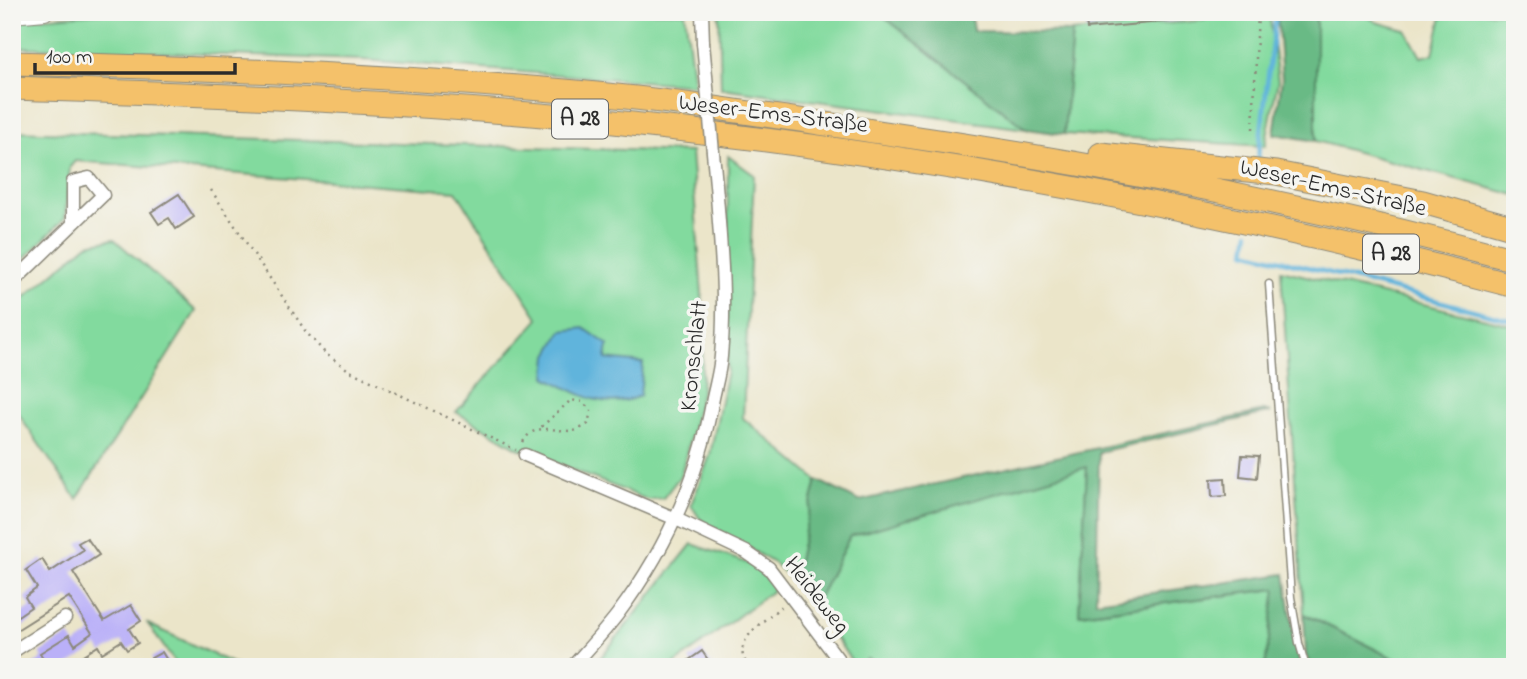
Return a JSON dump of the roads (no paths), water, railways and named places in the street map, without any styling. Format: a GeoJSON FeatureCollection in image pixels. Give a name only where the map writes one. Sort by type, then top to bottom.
{"type":"FeatureCollection","features":[{"type":"Feature","properties":{"kind":"highway","name":"Weser-Ems-Straße"},"geometry":{"type":"LineString","coordinates":[[12,63],[304,73],[579,92],[768,115],[1027,153],[1244,195],[1515,260]]}},
{"type":"Feature","properties":{"kind":"highway","name":"Weser-Ems-Straße"},"geometry":{"type":"LineString","coordinates":[[12,88],[303,99],[613,121],[807,145],[1038,181],[1237,220],[1515,286]]}},
{"type":"Feature","properties":{"kind":"highway"},"geometry":{"type":"LineString","coordinates":[[1027,153],[1044,146],[1276,173],[1423,202],[1515,228]]}},
{"type":"Feature","properties":{"kind":"street"},"geometry":{"type":"LineString","coordinates":[[12,15],[45,12]]}},
{"type":"Feature","properties":{"kind":"street","name":"Kronschlatt"},"geometry":{"type":"LineString","coordinates":[[572,667],[617,615],[654,561],[693,478],[709,423],[721,357],[723,288],[702,12]]}},
{"type":"Feature","properties":{"kind":"street"},"geometry":{"type":"LineString","coordinates":[[12,283],[73,224]]}},
{"type":"Feature","properties":{"kind":"street","name":"Heideweg"},"geometry":{"type":"LineString","coordinates":[[525,455],[747,552],[769,568],[844,667]]}},
{"type":"Feature","properties":{"kind":"street"},"geometry":{"type":"LineString","coordinates":[[12,652],[65,618]]}},
{"type":"Feature","properties":{"kind":"lane"},"geometry":{"type":"LineString","coordinates":[[1269,284],[1291,597],[1298,643],[1306,667]]}},
{"type":"Feature","properties":{"kind":"water"},"geometry":{"type":"Polygon","coordinates":[[[584,328],[608,345],[606,359],[643,363],[640,396],[614,402],[603,401],[580,394],[546,377],[548,355],[562,331],[584,328]]]}},
{"type":"Feature","properties":{"kind":"waterway"},"geometry":{"type":"LineString","coordinates":[[1257,164],[1276,12]]}},
{"type":"Feature","properties":{"kind":"waterway"},"geometry":{"type":"LineString","coordinates":[[1249,232],[1246,251],[1515,321]]}}]}
